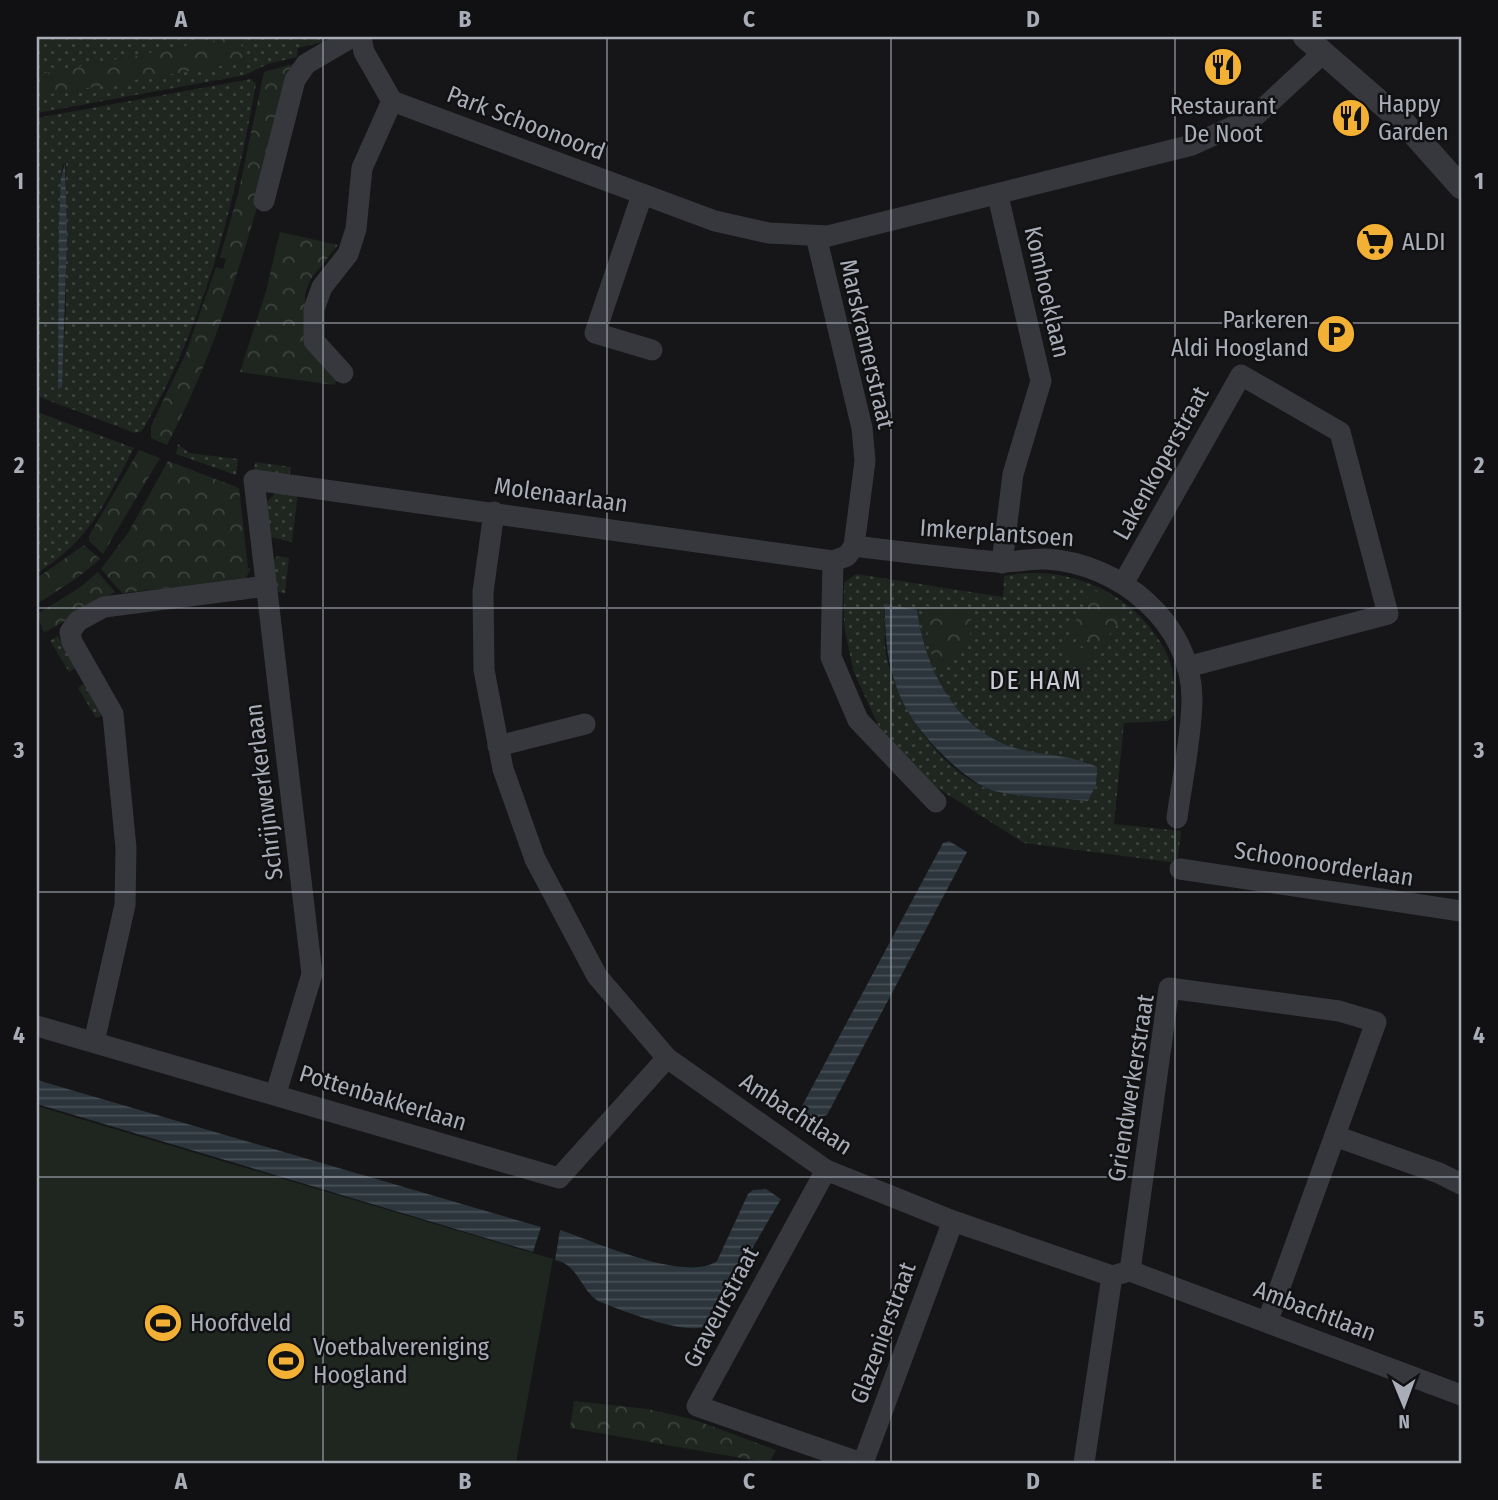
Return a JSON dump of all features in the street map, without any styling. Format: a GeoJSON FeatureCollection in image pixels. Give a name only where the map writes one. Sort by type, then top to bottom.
{"type":"FeatureCollection","features":[{"type":"Feature","properties":{"kind":"street"},"geometry":{"type":"LineString","coordinates":[[264,201],[295,80],[306,64],[352,37]]}},
{"type":"Feature","properties":{"kind":"street"},"geometry":{"type":"LineString","coordinates":[[343,373],[314,341],[314,309],[322,287],[348,254],[356,229],[362,168],[392,101],[364,52],[361,37]]}},
{"type":"Feature","properties":{"kind":"street"},"geometry":{"type":"LineString","coordinates":[[816,236],[851,232],[998,196],[1163,154],[1219,134],[1270,105],[1314,45],[1405,124],[1461,187]]}},
{"type":"Feature","properties":{"kind":"street","name":"Park Schoonoord"},"geometry":{"type":"LineString","coordinates":[[392,101],[642,195],[742,229],[816,236]]}},
{"type":"Feature","properties":{"kind":"street"},"geometry":{"type":"LineString","coordinates":[[642,195],[595,333],[652,350]]}},
{"type":"Feature","properties":{"kind":"street","name":"Komhoeklaan"},"geometry":{"type":"LineString","coordinates":[[998,196],[1041,382],[1013,474],[1002,563]]}},
{"type":"Feature","properties":{"kind":"street","name":"Marskramerstraat"},"geometry":{"type":"LineString","coordinates":[[816,236],[862,428],[865,461],[854,546]]}},
{"type":"Feature","properties":{"kind":"street","name":"Lakenkoperstraat"},"geometry":{"type":"LineString","coordinates":[[1124,582],[1241,375],[1340,432],[1388,614],[1186,667]]}},
{"type":"Feature","properties":{"kind":"street","name":"Molenaarlaan"},"geometry":{"type":"LineString","coordinates":[[254,480],[833,561]]}},
{"type":"Feature","properties":{"kind":"street","name":"Schrijnwerkerlaan"},"geometry":{"type":"LineString","coordinates":[[254,480],[312,974],[276,1093]]}},
{"type":"Feature","properties":{"kind":"street","name":"Ambachtlaan"},"geometry":{"type":"LineString","coordinates":[[494,512],[483,592],[484,670],[503,769],[535,859],[586,957],[597,976],[667,1058],[826,1170],[953,1222],[1268,1320],[1461,1395]]}},
{"type":"Feature","properties":{"kind":"street"},"geometry":{"type":"LineString","coordinates":[[854,546],[847,556],[833,561],[831,657],[858,720],[936,802]]}},
{"type":"Feature","properties":{"kind":"street","name":"Imkerplantsoen"},"geometry":{"type":"LineString","coordinates":[[854,546],[1002,563],[1045,559],[1089,567],[1124,582],[1150,602],[1175,640],[1186,667],[1192,700],[1177,818]]}},
{"type":"Feature","properties":{"kind":"street"},"geometry":{"type":"LineString","coordinates":[[94,1042],[125,905],[126,848],[113,714],[69,632],[78,621],[104,607],[267,586]]}},
{"type":"Feature","properties":{"kind":"street"},"geometry":{"type":"LineString","coordinates":[[498,746],[585,724]]}},
{"type":"Feature","properties":{"kind":"street","name":"Schoonoorderlaan"},"geometry":{"type":"LineString","coordinates":[[1180,869],[1461,911]]}},
{"type":"Feature","properties":{"kind":"street","name":"Griendwerkerstraat"},"geometry":{"type":"LineString","coordinates":[[1121,1274],[1169,988],[1339,1011],[1376,1022],[1268,1320]]}},
{"type":"Feature","properties":{"kind":"street","name":"Pottenbakkerlaan"},"geometry":{"type":"LineString","coordinates":[[37,1026],[276,1093],[559,1178],[667,1058]]}},
{"type":"Feature","properties":{"kind":"street"},"geometry":{"type":"LineString","coordinates":[[1335,1136],[1439,1173],[1461,1184]]}},
{"type":"Feature","properties":{"kind":"street","name":"Graveurstraat"},"geometry":{"type":"LineString","coordinates":[[766,1430],[698,1406],[826,1170]]}},
{"type":"Feature","properties":{"kind":"street","name":"Glazenierstraat"},"geometry":{"type":"LineString","coordinates":[[766,1430],[862,1463],[953,1222]]}},
{"type":"Feature","properties":{"kind":"street"},"geometry":{"type":"LineString","coordinates":[[1084,1463],[1121,1274]]}},
{"type":"Feature","properties":{"kind":"green space"},"geometry":{"type":"Polygon","coordinates":[[[37,37],[232,37],[42,74],[183,71],[244,62],[240,37],[327,37],[326,41],[298,48],[297,57],[268,64],[245,75],[37,113],[37,37]]]}},
{"type":"Feature","properties":{"kind":"green space"},"geometry":{"type":"Polygon","coordinates":[[[240,37],[244,62],[45,95],[41,74],[240,37]]]}},
{"type":"Feature","properties":{"kind":"green space"},"geometry":{"type":"Polygon","coordinates":[[[300,62],[226,305],[209,353],[167,445],[151,438],[151,426],[186,353],[216,267],[223,269],[226,259],[220,257],[238,194],[264,72],[300,62]]]}},
{"type":"Feature","properties":{"kind":"green space"},"geometry":{"type":"Polygon","coordinates":[[[251,79],[256,84],[227,218],[200,307],[164,391],[142,431],[135,433],[37,396],[37,118],[251,79]],[[66,163],[63,164],[61,178],[58,388],[61,388],[66,309],[66,163]]]}},
{"type":"Feature","properties":{"kind":"green space"},"geometry":{"type":"Polygon","coordinates":[[[280,232],[338,245],[310,280],[305,294],[305,338],[339,370],[335,385],[240,372],[266,291],[280,232]]]}},
{"type":"Feature","properties":{"kind":"green space"},"geometry":{"type":"Polygon","coordinates":[[[37,412],[134,448],[105,502],[84,533],[55,561],[37,573],[37,412]]]}},
{"type":"Feature","properties":{"kind":"green space"},"geometry":{"type":"Polygon","coordinates":[[[178,444],[189,453],[238,459],[236,475],[176,454],[178,444]]]}},
{"type":"Feature","properties":{"kind":"green space"},"geometry":{"type":"Polygon","coordinates":[[[139,450],[160,458],[103,554],[89,541],[89,536],[139,450]]]}},
{"type":"Feature","properties":{"kind":"green space"},"geometry":{"type":"Polygon","coordinates":[[[168,461],[239,488],[248,568],[251,568],[245,580],[122,593],[101,569],[128,533],[168,461]]]}},
{"type":"Feature","properties":{"kind":"green space"},"geometry":{"type":"Polygon","coordinates":[[[255,462],[291,467],[289,477],[254,472],[255,462]]]}},
{"type":"Feature","properties":{"kind":"green space"},"geometry":{"type":"Polygon","coordinates":[[[276,492],[298,493],[292,542],[270,537],[265,504],[276,492]]]}},
{"type":"Feature","properties":{"kind":"green space"},"geometry":{"type":"Polygon","coordinates":[[[84,545],[100,559],[37,604],[37,578],[84,545]]]}},
{"type":"Feature","properties":{"kind":"green space"},"geometry":{"type":"Polygon","coordinates":[[[278,556],[289,558],[285,593],[278,592],[273,560],[278,556]]]}},
{"type":"Feature","properties":{"kind":"green space"},"geometry":{"type":"Polygon","coordinates":[[[98,572],[115,592],[44,633],[37,614],[79,588],[98,572]]]}},
{"type":"Feature","properties":{"kind":"green space"},"geometry":{"type":"Polygon","coordinates":[[[856,574],[1003,597],[1004,576],[1052,574],[1097,587],[1118,598],[1136,613],[1152,630],[1168,657],[1174,682],[1175,714],[1168,721],[1124,723],[1114,824],[1181,831],[1177,863],[1024,843],[928,782],[879,727],[853,670],[844,625],[844,583],[856,574]],[[885,605],[887,659],[901,697],[939,754],[973,782],[991,790],[1088,801],[1096,785],[1088,762],[1009,746],[981,732],[966,719],[952,703],[933,668],[920,630],[917,610],[885,605]]]}},
{"type":"Feature","properties":{"kind":"green space"},"geometry":{"type":"Polygon","coordinates":[[[1092,589],[1129,610],[1101,645],[1070,632],[1092,589]]]}},
{"type":"Feature","properties":{"kind":"green space"},"geometry":{"type":"Polygon","coordinates":[[[925,606],[971,612],[966,648],[939,671],[929,648],[925,606]]]}},
{"type":"Feature","properties":{"kind":"green space"},"geometry":{"type":"Polygon","coordinates":[[[58,636],[77,667],[69,672],[50,641],[58,636]]]}},
{"type":"Feature","properties":{"kind":"green space"},"geometry":{"type":"Polygon","coordinates":[[[1067,639],[1093,655],[1086,666],[1060,650],[1067,639]]]}},
{"type":"Feature","properties":{"kind":"green space"},"geometry":{"type":"Polygon","coordinates":[[[85,683],[104,714],[96,718],[78,688],[85,683]]]}},
{"type":"Feature","properties":{"kind":"green space","name":"Voetbalvereniging Hoogland"},"geometry":{"type":"Polygon","coordinates":[[[37,1106],[553,1259],[516,1463],[37,1463],[37,1106]]]}},
{"type":"Feature","properties":{"kind":"green space"},"geometry":{"type":"Polygon","coordinates":[[[574,1401],[648,1409],[695,1420],[776,1450],[769,1463],[570,1428],[574,1401]]]}},
{"type":"Feature","properties":{"kind":"shaded area"},"geometry":{"type":"Polygon","coordinates":[[[65,163],[67,238],[62,387],[58,389],[59,225],[61,178],[65,163]]]}},
{"type":"Feature","properties":{"kind":"shaded area"},"geometry":{"type":"Polygon","coordinates":[[[885,604],[917,610],[927,654],[936,675],[961,713],[978,728],[997,741],[1019,749],[1078,760],[1097,767],[1096,785],[1088,801],[991,790],[973,780],[947,759],[916,724],[897,689],[887,650],[885,604]]]}},
{"type":"Feature","properties":{"kind":"shaded area"},"geometry":{"type":"Polygon","coordinates":[[[949,841],[967,852],[827,1115],[816,1118],[805,1114],[802,1106],[943,843],[949,841]]]}},
{"type":"Feature","properties":{"kind":"shaded area"},"geometry":{"type":"Polygon","coordinates":[[[37,1080],[541,1227],[533,1252],[37,1104],[37,1080]]]}},
{"type":"Feature","properties":{"kind":"shaded area"},"geometry":{"type":"Polygon","coordinates":[[[766,1189],[781,1199],[707,1326],[684,1328],[669,1325],[598,1301],[569,1266],[555,1260],[560,1230],[663,1264],[703,1266],[717,1261],[748,1194],[753,1190],[766,1189]]]}},
{"type":"Feature","properties":{"kind":"place","name":"Restaurant De Noot"},"geometry":{"type":"Point","coordinates":[1223,67]}},
{"type":"Feature","properties":{"kind":"place","name":"Happy Garden"},"geometry":{"type":"Point","coordinates":[1351,118]}},
{"type":"Feature","properties":{"kind":"place","name":"ALDI"},"geometry":{"type":"Point","coordinates":[1375,242]}},
{"type":"Feature","properties":{"kind":"place","name":"Parkeren Aldi Hoogland"},"geometry":{"type":"Point","coordinates":[1336,334]}},
{"type":"Feature","properties":{"kind":"place","name":"Hoofdveld"},"geometry":{"type":"Point","coordinates":[163,1323]}},
{"type":"Feature","properties":{"kind":"place","name":"Voetbalvereniging Hoogland"},"geometry":{"type":"Point","coordinates":[286,1361]}},
{"type":"Feature","properties":{"kind":"district","name":"DE HAM"},"geometry":{"type":"Point","coordinates":[1036,680]}}]}
